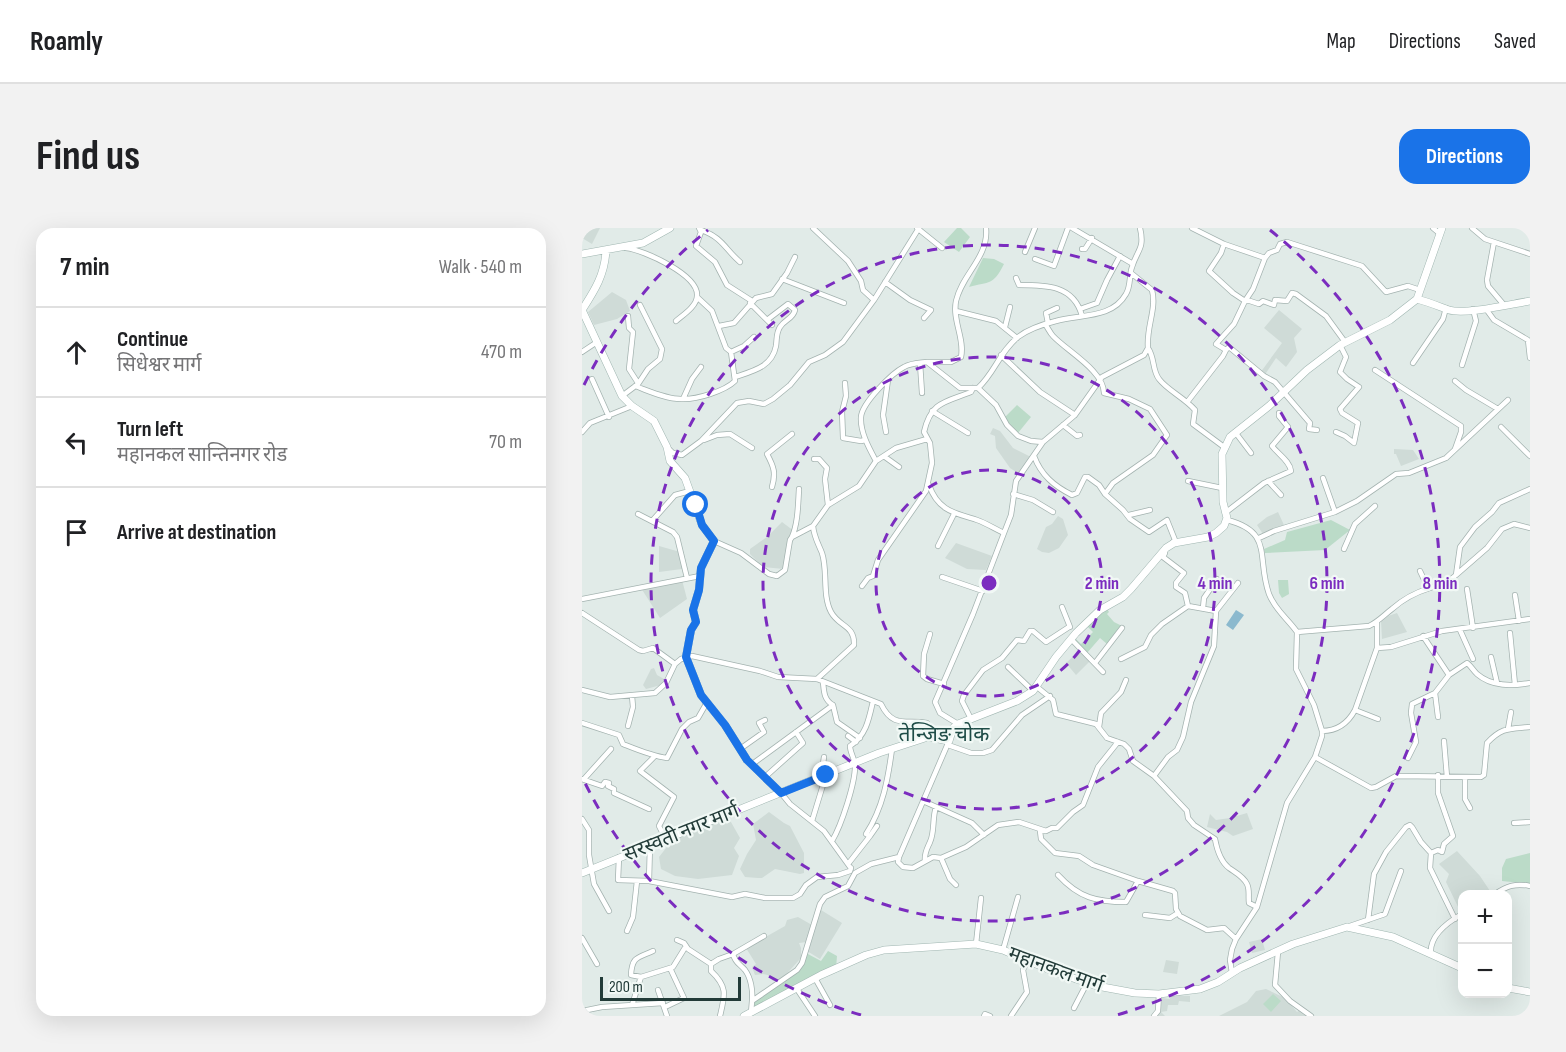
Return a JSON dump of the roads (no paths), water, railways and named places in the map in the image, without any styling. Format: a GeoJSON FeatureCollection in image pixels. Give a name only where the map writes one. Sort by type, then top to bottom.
{"type":"FeatureCollection","features":[{"type":"Feature","properties":{"kind":"main road"},"geometry":{"type":"LineString","coordinates":[[582,254],[643,243],[670,228]]}},
{"type":"Feature","properties":{"kind":"main road"},"geometry":{"type":"LineString","coordinates":[[936,737],[971,718],[1017,701],[1035,689],[1073,636],[1100,610],[1123,597],[1167,548],[1174,543],[1192,541],[1216,533],[1226,516],[1222,488],[1222,462],[1224,447],[1230,437],[1285,392],[1296,379],[1343,344],[1390,320],[1417,299],[1438,230]]}},
{"type":"Feature","properties":{"kind":"main road"},"geometry":{"type":"LineString","coordinates":[[606,250],[600,283],[582,310],[622,396],[654,421],[667,447],[670,461],[685,478],[702,525],[714,541],[702,563],[699,590],[693,610],[696,622],[691,630],[686,657],[706,704],[721,720],[751,765],[781,793]]}},
{"type":"Feature","properties":{"kind":"main road"},"geometry":{"type":"LineString","coordinates":[[1417,299],[1450,310],[1484,308],[1530,301]]}},
{"type":"Feature","properties":{"kind":"main road"},"geometry":{"type":"LineString","coordinates":[[936,737],[949,743],[955,727]]}},
{"type":"Feature","properties":{"kind":"main road","name":"सरस्वती नगर मार्ग"},"geometry":{"type":"LineString","coordinates":[[582,873],[855,762],[928,737],[936,737]]}},
{"type":"Feature","properties":{"kind":"main road","name":"महानकल मार्ग"},"geometry":{"type":"LineString","coordinates":[[751,1014],[819,977],[866,955],[884,950],[976,944],[1003,950],[1087,983],[1135,993],[1159,994],[1200,989],[1293,944],[1347,927],[1393,937],[1458,966]]}},
{"type":"Feature","properties":{"kind":"main road"},"geometry":{"type":"LineString","coordinates":[[1512,989],[1530,992]]}},
{"type":"Feature","properties":{"kind":"street"},"geometry":{"type":"LineString","coordinates":[[813,228],[848,261],[861,281],[863,290],[874,300]]}},
{"type":"Feature","properties":{"kind":"street"},"geometry":{"type":"LineString","coordinates":[[667,447],[679,456],[701,441],[736,403],[749,401],[764,404],[790,385],[809,362],[836,349],[874,300],[918,228],[942,248]]}},
{"type":"Feature","properties":{"kind":"street"},"geometry":{"type":"LineString","coordinates":[[876,461],[865,440],[861,416],[864,407],[903,367],[927,362],[951,362],[961,357],[956,302],[961,288],[984,249],[986,228]]}},
{"type":"Feature","properties":{"kind":"street"},"geometry":{"type":"LineString","coordinates":[[1025,252],[1035,228]]}},
{"type":"Feature","properties":{"kind":"street"},"geometry":{"type":"LineString","coordinates":[[1035,259],[1054,266],[1068,228]]}},
{"type":"Feature","properties":{"kind":"street"},"geometry":{"type":"LineString","coordinates":[[1072,228],[1085,231],[1113,254],[1133,264]]}},
{"type":"Feature","properties":{"kind":"street"},"geometry":{"type":"LineString","coordinates":[[862,586],[868,578],[873,576],[878,560],[921,499],[928,483],[932,464],[930,443],[924,432],[932,411],[942,402],[971,392],[1017,338],[1046,324],[1100,313],[1118,305],[1128,292],[1133,264],[1143,240],[1140,228]]}},
{"type":"Feature","properties":{"kind":"street"},"geometry":{"type":"LineString","coordinates":[[1192,228],[1224,244],[1265,258]]}},
{"type":"Feature","properties":{"kind":"street"},"geometry":{"type":"LineString","coordinates":[[1472,228],[1485,239],[1530,254]]}},
{"type":"Feature","properties":{"kind":"street"},"geometry":{"type":"LineString","coordinates":[[740,261],[722,241],[700,229],[696,246],[715,262],[727,285],[751,302],[772,325]]}},
{"type":"Feature","properties":{"kind":"street"},"geometry":{"type":"LineString","coordinates":[[1082,249],[1085,249],[1092,238]]}},
{"type":"Feature","properties":{"kind":"street"},"geometry":{"type":"LineString","coordinates":[[1226,350],[1216,344],[1234,324],[1253,289],[1265,258],[1269,253],[1277,250],[1280,244],[1287,242],[1362,266],[1386,292],[1408,286],[1420,290]]}},
{"type":"Feature","properties":{"kind":"street"},"geometry":{"type":"LineString","coordinates":[[1494,242],[1487,280],[1488,285],[1504,305]]}},
{"type":"Feature","properties":{"kind":"street"},"geometry":{"type":"LineString","coordinates":[[1224,244],[1221,254],[1209,271],[1210,274],[1245,302],[1259,304],[1263,301],[1274,305],[1275,300],[1287,301],[1292,293],[1296,294],[1326,316],[1343,344],[1346,357],[1340,372],[1359,387],[1340,409],[1342,413],[1358,423],[1354,443],[1336,432]]}},
{"type":"Feature","properties":{"kind":"street"},"geometry":{"type":"LineString","coordinates":[[618,248],[633,249],[652,256],[678,271],[693,284],[698,297],[712,311],[726,348],[731,352],[734,383],[711,393],[683,399],[636,385],[628,369],[633,333],[629,328],[628,316]]}},
{"type":"Feature","properties":{"kind":"street"},"geometry":{"type":"LineString","coordinates":[[1080,309],[1097,303],[1120,256]]}},
{"type":"Feature","properties":{"kind":"street"},"geometry":{"type":"LineString","coordinates":[[719,326],[734,323],[751,302],[761,296],[771,294],[783,279],[795,257]]}},
{"type":"Feature","properties":{"kind":"street"},"geometry":{"type":"LineString","coordinates":[[1131,273],[1153,293],[1154,302],[1147,335],[1148,348],[1154,358],[1158,379],[1188,401],[1195,410],[1194,424],[1224,447]]}},
{"type":"Feature","properties":{"kind":"street"},"geometry":{"type":"LineString","coordinates":[[1016,278],[1019,285],[1051,285],[1064,291],[1073,298],[1082,316]]}},
{"type":"Feature","properties":{"kind":"street"},"geometry":{"type":"LineString","coordinates":[[783,279],[844,303]]}},
{"type":"Feature","properties":{"kind":"street"},"geometry":{"type":"LineString","coordinates":[[885,282],[910,300],[931,310],[924,318]]}},
{"type":"Feature","properties":{"kind":"street"},"geometry":{"type":"LineString","coordinates":[[676,321],[698,297]]}},
{"type":"Feature","properties":{"kind":"street"},"geometry":{"type":"LineString","coordinates":[[735,377],[767,363],[774,353],[777,331],[785,321],[791,318],[795,310],[788,304],[767,320]]}},
{"type":"Feature","properties":{"kind":"street"},"geometry":{"type":"LineString","coordinates":[[622,396],[636,385],[648,369],[660,359],[662,349],[640,305]]}},
{"type":"Feature","properties":{"kind":"street"},"geometry":{"type":"LineString","coordinates":[[1005,327],[1010,307]]}},
{"type":"Feature","properties":{"kind":"street"},"geometry":{"type":"LineString","coordinates":[[1057,308],[1046,313],[1046,324],[1054,338],[1082,360],[1104,385],[1104,393],[1129,399],[1150,409],[1167,435],[1154,455],[1113,483],[1105,494]]}},
{"type":"Feature","properties":{"kind":"street"},"geometry":{"type":"LineString","coordinates":[[1413,363],[1443,319],[1446,308]]}},
{"type":"Feature","properties":{"kind":"street"},"geometry":{"type":"LineString","coordinates":[[1484,308],[1494,320],[1529,339],[1530,358]]}},
{"type":"Feature","properties":{"kind":"street"},"geometry":{"type":"LineString","coordinates":[[1462,365],[1476,321],[1473,309]]}},
{"type":"Feature","properties":{"kind":"street"},"geometry":{"type":"LineString","coordinates":[[956,311],[996,321],[1017,338]]}},
{"type":"Feature","properties":{"kind":"street"},"geometry":{"type":"LineString","coordinates":[[731,352],[744,346],[754,337]]}},
{"type":"Feature","properties":{"kind":"street"},"geometry":{"type":"LineString","coordinates":[[582,352],[597,342]]}},
{"type":"Feature","properties":{"kind":"street"},"geometry":{"type":"LineString","coordinates":[[1188,401],[1220,362],[1229,347],[1285,392],[1310,423],[1309,429],[1317,430]]}},
{"type":"Feature","properties":{"kind":"street"},"geometry":{"type":"LineString","coordinates":[[955,727],[937,710],[935,702],[982,591],[1011,514],[1016,481],[1043,442],[1075,415],[1099,380],[1144,355],[1148,348]]}},
{"type":"Feature","properties":{"kind":"street"},"geometry":{"type":"LineString","coordinates":[[1001,355],[1040,392],[1075,415]]}},
{"type":"Feature","properties":{"kind":"street"},"geometry":{"type":"LineString","coordinates":[[927,362],[960,388],[975,388],[996,405],[1007,425],[1018,436],[1030,441],[1043,442]]}},
{"type":"Feature","properties":{"kind":"street"},"geometry":{"type":"LineString","coordinates":[[920,363],[922,393]]}},
{"type":"Feature","properties":{"kind":"street"},"geometry":{"type":"LineString","coordinates":[[683,399],[692,379],[702,368]]}},
{"type":"Feature","properties":{"kind":"street"},"geometry":{"type":"LineString","coordinates":[[1375,370],[1461,426],[1454,451]]}},
{"type":"Feature","properties":{"kind":"street"},"geometry":{"type":"LineString","coordinates":[[592,379],[609,417]]}},
{"type":"Feature","properties":{"kind":"street"},"geometry":{"type":"LineString","coordinates":[[886,432],[883,415],[888,380]]}},
{"type":"Feature","properties":{"kind":"street"},"geometry":{"type":"LineString","coordinates":[[1455,381],[1498,409]]}},
{"type":"Feature","properties":{"kind":"street"},"geometry":{"type":"LineString","coordinates":[[845,383],[846,396],[842,412],[843,438],[865,440]]}},
{"type":"Feature","properties":{"kind":"street"},"geometry":{"type":"LineString","coordinates":[[1259,538],[1335,512],[1357,501],[1396,474],[1409,473],[1446,458],[1508,400]]}},
{"type":"Feature","properties":{"kind":"street"},"geometry":{"type":"LineString","coordinates":[[582,432],[587,424],[632,406]]}},
{"type":"Feature","properties":{"kind":"street"},"geometry":{"type":"LineString","coordinates":[[932,411],[968,433]]}},
{"type":"Feature","properties":{"kind":"street"},"geometry":{"type":"LineString","coordinates":[[1232,972],[1230,960],[1236,939],[1257,907],[1287,803],[1315,757],[1322,731],[1312,701],[1296,669],[1297,632],[1279,613],[1270,596],[1259,538],[1250,529],[1226,516],[1268,481],[1292,470],[1286,460],[1272,447],[1288,427],[1279,413]]}},
{"type":"Feature","properties":{"kind":"street"},"geometry":{"type":"LineString","coordinates":[[1063,424],[1077,436],[1080,435]]}},
{"type":"Feature","properties":{"kind":"street"},"geometry":{"type":"LineString","coordinates":[[1501,427],[1530,456]]}},
{"type":"Feature","properties":{"kind":"street"},"geometry":{"type":"LineString","coordinates":[[1235,432],[1251,453]]}},
{"type":"Feature","properties":{"kind":"street"},"geometry":{"type":"LineString","coordinates":[[701,441],[717,435],[730,434],[752,448]]}},
{"type":"Feature","properties":{"kind":"street"},"geometry":{"type":"LineString","coordinates":[[772,487],[775,475],[767,454],[792,434]]}},
{"type":"Feature","properties":{"kind":"street"},"geometry":{"type":"LineString","coordinates":[[792,537],[813,526],[828,505],[854,491],[876,461],[896,448],[927,439]]}},
{"type":"Feature","properties":{"kind":"street"},"geometry":{"type":"LineString","coordinates":[[1034,456],[1038,467],[1049,481],[1072,495],[1077,493],[1085,477],[1088,477],[1099,485],[1105,494],[1129,515],[1130,519],[1149,532],[1167,520],[1175,540],[1167,548],[1163,557],[1184,573],[1176,586],[1185,593],[1188,606]]}},
{"type":"Feature","properties":{"kind":"street"},"geometry":{"type":"LineString","coordinates":[[885,457],[899,466]]}},
{"type":"Feature","properties":{"kind":"street"},"geometry":{"type":"LineString","coordinates":[[814,459],[819,459],[827,468],[825,479],[828,505]]}},
{"type":"Feature","properties":{"kind":"street"},"geometry":{"type":"LineString","coordinates":[[1323,478],[1335,512]]}},
{"type":"Feature","properties":{"kind":"street"},"geometry":{"type":"LineString","coordinates":[[1188,481],[1222,488]]}},
{"type":"Feature","properties":{"kind":"street"},"geometry":{"type":"LineString","coordinates":[[1268,481],[1281,495]]}},
{"type":"Feature","properties":{"kind":"street"},"geometry":{"type":"LineString","coordinates":[[928,483],[940,503],[954,514],[980,521],[1004,533]]}},
{"type":"Feature","properties":{"kind":"street"},"geometry":{"type":"LineString","coordinates":[[714,541],[741,553],[769,574],[777,576],[785,570],[789,544],[797,526],[795,515],[799,489]]}},
{"type":"Feature","properties":{"kind":"street"},"geometry":{"type":"LineString","coordinates":[[1456,576],[1460,547],[1475,526],[1499,503],[1530,489]]}},
{"type":"Feature","properties":{"kind":"street"},"geometry":{"type":"LineString","coordinates":[[652,521],[674,497],[690,491]]}},
{"type":"Feature","properties":{"kind":"street"},"geometry":{"type":"LineString","coordinates":[[1013,494],[1033,500],[1053,513]]}},
{"type":"Feature","properties":{"kind":"street"},"geometry":{"type":"LineString","coordinates":[[1344,549],[1355,524],[1375,506]]}},
{"type":"Feature","properties":{"kind":"street"},"geometry":{"type":"LineString","coordinates":[[1129,515],[1150,510]]}},
{"type":"Feature","properties":{"kind":"street"},"geometry":{"type":"LineString","coordinates":[[638,514],[673,532],[677,537],[687,578]]}},
{"type":"Feature","properties":{"kind":"street"},"geometry":{"type":"LineString","coordinates":[[938,546],[954,514]]}},
{"type":"Feature","properties":{"kind":"street"},"geometry":{"type":"LineString","coordinates":[[1297,632],[1357,628],[1377,623],[1393,608],[1428,588],[1449,582],[1487,548],[1502,529],[1514,524],[1530,528]]}},
{"type":"Feature","properties":{"kind":"street"},"geometry":{"type":"LineString","coordinates":[[813,526],[814,538],[823,558],[831,612],[854,636],[854,645],[817,680]]}},
{"type":"Feature","properties":{"kind":"street"},"geometry":{"type":"LineString","coordinates":[[1420,571],[1428,588]]}},
{"type":"Feature","properties":{"kind":"street"},"geometry":{"type":"LineString","coordinates":[[582,599],[700,576]]}},
{"type":"Feature","properties":{"kind":"street"},"geometry":{"type":"LineString","coordinates":[[942,577],[982,591]]}},
{"type":"Feature","properties":{"kind":"street"},"geometry":{"type":"LineString","coordinates":[[1203,608],[1207,592],[1217,579]]}},
{"type":"Feature","properties":{"kind":"street"},"geometry":{"type":"LineString","coordinates":[[1154,776],[1168,757],[1177,750],[1183,737],[1191,702],[1214,646],[1216,611],[1238,583]]}},
{"type":"Feature","properties":{"kind":"street"},"geometry":{"type":"LineString","coordinates":[[1467,589],[1473,628]]}},
{"type":"Feature","properties":{"kind":"street"},"geometry":{"type":"LineString","coordinates":[[1515,595],[1519,621]]}},
{"type":"Feature","properties":{"kind":"street"},"geometry":{"type":"LineString","coordinates":[[1121,659],[1145,647],[1151,635],[1162,624],[1188,606],[1216,611]]}},
{"type":"Feature","properties":{"kind":"street"},"geometry":{"type":"LineString","coordinates":[[1062,607],[1073,636],[1103,672]]}},
{"type":"Feature","properties":{"kind":"street"},"geometry":{"type":"LineString","coordinates":[[582,613],[639,650],[653,648],[675,664]]}},
{"type":"Feature","properties":{"kind":"street"},"geometry":{"type":"LineString","coordinates":[[1377,648],[1423,636],[1530,619]]}},
{"type":"Feature","properties":{"kind":"street"},"geometry":{"type":"LineString","coordinates":[[1322,731],[1341,726],[1351,718],[1377,648],[1377,623]]}},
{"type":"Feature","properties":{"kind":"street"},"geometry":{"type":"LineString","coordinates":[[971,718],[962,702],[964,695],[983,670],[1002,658],[1017,640],[1024,640],[1030,631],[1046,642],[1070,627]]}},
{"type":"Feature","properties":{"kind":"street"},"geometry":{"type":"LineString","coordinates":[[1095,663],[1122,628]]}},
{"type":"Feature","properties":{"kind":"street"},"geometry":{"type":"LineString","coordinates":[[1460,630],[1473,659]]}},
{"type":"Feature","properties":{"kind":"street"},"geometry":{"type":"LineString","coordinates":[[1510,633],[1515,685]]}},
{"type":"Feature","properties":{"kind":"street"},"geometry":{"type":"LineString","coordinates":[[930,634],[924,654],[923,676],[944,684]]}},
{"type":"Feature","properties":{"kind":"street"},"geometry":{"type":"LineString","coordinates":[[1423,636],[1449,675]]}},
{"type":"Feature","properties":{"kind":"street"},"geometry":{"type":"LineString","coordinates":[[582,690],[604,696],[656,693],[662,690],[675,664],[686,657],[700,657],[778,677],[830,683],[843,691],[881,704],[892,718],[907,724],[927,723],[936,737]]}},
{"type":"Feature","properties":{"kind":"street"},"geometry":{"type":"LineString","coordinates":[[1491,657],[1497,683]]}},
{"type":"Feature","properties":{"kind":"street"},"geometry":{"type":"LineString","coordinates":[[1408,758],[1416,742],[1411,713],[1412,704],[1435,693],[1449,675],[1467,663],[1478,675],[1497,683],[1515,685],[1530,683]]}},
{"type":"Feature","properties":{"kind":"street"},"geometry":{"type":"LineString","coordinates":[[1008,667],[1035,689],[1050,696],[1056,714],[1093,723],[1107,738],[1129,749],[1133,761],[1154,776],[1187,811],[1188,818],[1194,825],[1215,839],[1217,852],[1228,868],[1246,882],[1249,890],[1249,903],[1257,907]]}},
{"type":"Feature","properties":{"kind":"street"},"geometry":{"type":"LineString","coordinates":[[1099,727],[1101,712],[1121,692],[1126,680]]}},
{"type":"Feature","properties":{"kind":"street"},"geometry":{"type":"LineString","coordinates":[[823,682],[825,697],[828,703],[833,705]]}},
{"type":"Feature","properties":{"kind":"street"},"geometry":{"type":"LineString","coordinates":[[1435,693],[1438,717]]}},
{"type":"Feature","properties":{"kind":"street"},"geometry":{"type":"LineString","coordinates":[[628,726],[633,707],[632,696]]}},
{"type":"Feature","properties":{"kind":"street"},"geometry":{"type":"LineString","coordinates":[[1050,696],[1022,715],[992,750],[971,753],[949,743],[899,858],[899,865],[913,868],[933,857],[940,858],[966,847],[998,825],[1013,822],[1031,825],[1040,831],[1057,828],[1073,812],[1083,806],[1098,767],[1118,742]]}},
{"type":"Feature","properties":{"kind":"street"},"geometry":{"type":"LineString","coordinates":[[831,841],[842,821],[842,814],[853,784],[855,762],[849,748],[860,738],[866,728],[873,701]]}},
{"type":"Feature","properties":{"kind":"street"},"geometry":{"type":"LineString","coordinates":[[583,725],[619,735],[623,744],[667,758],[682,729],[689,722],[698,718],[706,704]]}},
{"type":"Feature","properties":{"kind":"street"},"geometry":{"type":"LineString","coordinates":[[751,765],[833,705]]}},
{"type":"Feature","properties":{"kind":"street"},"geometry":{"type":"LineString","coordinates":[[833,705],[837,722],[860,738]]}},
{"type":"Feature","properties":{"kind":"street"},"geometry":{"type":"LineString","coordinates":[[1355,710],[1378,719]]}},
{"type":"Feature","properties":{"kind":"street"},"geometry":{"type":"LineString","coordinates":[[1508,729],[1511,712]]}},
{"type":"Feature","properties":{"kind":"street"},"geometry":{"type":"LineString","coordinates":[[740,749],[764,732],[759,723],[765,720]]}},
{"type":"Feature","properties":{"kind":"street"},"geometry":{"type":"LineString","coordinates":[[1315,757],[1371,788],[1396,776],[1484,775],[1487,743],[1498,732],[1530,727]]}},
{"type":"Feature","properties":{"kind":"street"},"geometry":{"type":"LineString","coordinates":[[765,777],[804,743],[796,732]]}},
{"type":"Feature","properties":{"kind":"street"},"geometry":{"type":"LineString","coordinates":[[848,736],[856,742]]}},
{"type":"Feature","properties":{"kind":"street"},"geometry":{"type":"LineString","coordinates":[[1444,741],[1447,777]]}},
{"type":"Feature","properties":{"kind":"street"},"geometry":{"type":"LineString","coordinates":[[611,749],[583,779],[594,785],[602,786],[605,782],[609,783],[608,786],[614,789],[614,793],[649,809]]}},
{"type":"Feature","properties":{"kind":"street"},"geometry":{"type":"LineString","coordinates":[[870,836],[866,834],[873,824],[886,788],[892,749]]}},
{"type":"Feature","properties":{"kind":"street"},"geometry":{"type":"LineString","coordinates":[[655,756],[640,771],[674,797],[659,826],[665,838]]}},
{"type":"Feature","properties":{"kind":"street"},"geometry":{"type":"LineString","coordinates":[[812,821],[823,776],[824,757]]}},
{"type":"Feature","properties":{"kind":"street"},"geometry":{"type":"LineString","coordinates":[[1431,853],[1438,850],[1442,852],[1444,844],[1453,836],[1437,793],[1438,776]]}},
{"type":"Feature","properties":{"kind":"street"},"geometry":{"type":"LineString","coordinates":[[1465,777],[1465,799],[1470,808]]}},
{"type":"Feature","properties":{"kind":"street"},"geometry":{"type":"LineString","coordinates":[[781,793],[790,804],[824,831],[855,873]]}},
{"type":"Feature","properties":{"kind":"street"},"geometry":{"type":"LineString","coordinates":[[923,801],[972,823],[984,835]]}},
{"type":"Feature","properties":{"kind":"street"},"geometry":{"type":"LineString","coordinates":[[925,861],[924,854],[931,841],[936,807]]}},
{"type":"Feature","properties":{"kind":"street"},"geometry":{"type":"LineString","coordinates":[[582,819],[589,830],[594,884],[609,911]]}},
{"type":"Feature","properties":{"kind":"street"},"geometry":{"type":"LineString","coordinates":[[1514,823],[1530,822]]}},
{"type":"Feature","properties":{"kind":"street"},"geometry":{"type":"LineString","coordinates":[[1368,920],[1374,874],[1386,852],[1410,825],[1431,853],[1430,868],[1455,919]]}},
{"type":"Feature","properties":{"kind":"street"},"geometry":{"type":"LineString","coordinates":[[619,857],[618,880],[649,881],[732,897],[744,894],[765,898],[793,898],[817,877],[850,871],[850,866],[877,826]]}},
{"type":"Feature","properties":{"kind":"street"},"geometry":{"type":"LineString","coordinates":[[1040,831],[1041,839],[1055,853],[1079,856],[1093,865],[1173,891],[1178,913]]}},
{"type":"Feature","properties":{"kind":"street"},"geometry":{"type":"LineString","coordinates":[[649,881],[651,844]]}},
{"type":"Feature","properties":{"kind":"street"},"geometry":{"type":"LineString","coordinates":[[752,1001],[797,970],[802,963],[820,904],[825,897],[848,886],[855,873],[871,864],[899,858]]}},
{"type":"Feature","properties":{"kind":"street"},"geometry":{"type":"LineString","coordinates":[[940,858],[950,879],[956,885]]}},
{"type":"Feature","properties":{"kind":"street"},"geometry":{"type":"LineString","coordinates":[[1347,927],[1385,914],[1401,871]]}},
{"type":"Feature","properties":{"kind":"street"},"geometry":{"type":"LineString","coordinates":[[1058,875],[1067,885],[1089,899],[1104,902],[1126,902],[1138,880]]}},
{"type":"Feature","properties":{"kind":"street"},"geometry":{"type":"LineString","coordinates":[[627,931],[633,918],[637,881]]}},
{"type":"Feature","properties":{"kind":"street"},"geometry":{"type":"LineString","coordinates":[[1501,890],[1509,885],[1530,886]]}},
{"type":"Feature","properties":{"kind":"street"},"geometry":{"type":"LineString","coordinates":[[1003,950],[1018,897]]}},
{"type":"Feature","properties":{"kind":"street"},"geometry":{"type":"LineString","coordinates":[[976,944],[981,898]]}},
{"type":"Feature","properties":{"kind":"street"},"geometry":{"type":"LineString","coordinates":[[1178,913],[1207,930],[1224,928],[1236,939]]}},
{"type":"Feature","properties":{"kind":"street"},"geometry":{"type":"LineString","coordinates":[[1145,915],[1170,918],[1178,913]]}},
{"type":"Feature","properties":{"kind":"street"},"geometry":{"type":"LineString","coordinates":[[1431,954],[1430,948],[1437,934],[1458,917]]}},
{"type":"Feature","properties":{"kind":"street"},"geometry":{"type":"LineString","coordinates":[[711,964],[764,936]]}},
{"type":"Feature","properties":{"kind":"street"},"geometry":{"type":"LineString","coordinates":[[582,938],[597,964]]}},
{"type":"Feature","properties":{"kind":"street"},"geometry":{"type":"LineString","coordinates":[[677,940],[711,964]]}},
{"type":"Feature","properties":{"kind":"street"},"geometry":{"type":"LineString","coordinates":[[653,951],[634,959],[631,975],[641,977],[670,969],[686,946]]}},
{"type":"Feature","properties":{"kind":"street"},"geometry":{"type":"LineString","coordinates":[[1278,951],[1275,985],[1290,1001],[1311,1016]]}},
{"type":"Feature","properties":{"kind":"street"},"geometry":{"type":"LineString","coordinates":[[733,954],[736,963],[743,968],[749,978],[751,1014]]}},
{"type":"Feature","properties":{"kind":"street"},"geometry":{"type":"LineString","coordinates":[[1011,1016],[1028,992],[1023,970],[1028,959]]}},
{"type":"Feature","properties":{"kind":"street"},"geometry":{"type":"LineString","coordinates":[[711,964],[711,971],[720,980],[725,990],[720,1016]]}},
{"type":"Feature","properties":{"kind":"street"},"geometry":{"type":"LineString","coordinates":[[582,1011],[602,1007],[664,1005],[684,998],[670,969]]}},
{"type":"Feature","properties":{"kind":"street"},"geometry":{"type":"LineString","coordinates":[[632,1005],[641,977]]}},
{"type":"Feature","properties":{"kind":"street"},"geometry":{"type":"LineString","coordinates":[[819,977],[830,1005]]}},
{"type":"Feature","properties":{"kind":"street"},"geometry":{"type":"LineString","coordinates":[[1074,1008],[1087,983]]}},
{"type":"Feature","properties":{"kind":"street"},"geometry":{"type":"LineString","coordinates":[[797,989],[815,1016]]}},
{"type":"Feature","properties":{"kind":"street"},"geometry":{"type":"LineString","coordinates":[[658,990],[667,1016]]}},
{"type":"Feature","properties":{"kind":"street"},"geometry":{"type":"LineString","coordinates":[[1155,1016],[1158,1011],[1159,994]]}},
{"type":"Feature","properties":{"kind":"street"},"geometry":{"type":"LineString","coordinates":[[984,1016],[986,1014],[990,1016]]}},
{"type":"Feature","properties":{"kind":"water"},"geometry":{"type":"Polygon","coordinates":[[[1236,610],[1244,615],[1233,630],[1226,625],[1236,610]]]}},
{"type":"Feature","properties":{"kind":"district","name":"तेन्जिङ चोक"},"geometry":{"type":"Point","coordinates":[944,734]}}]}
